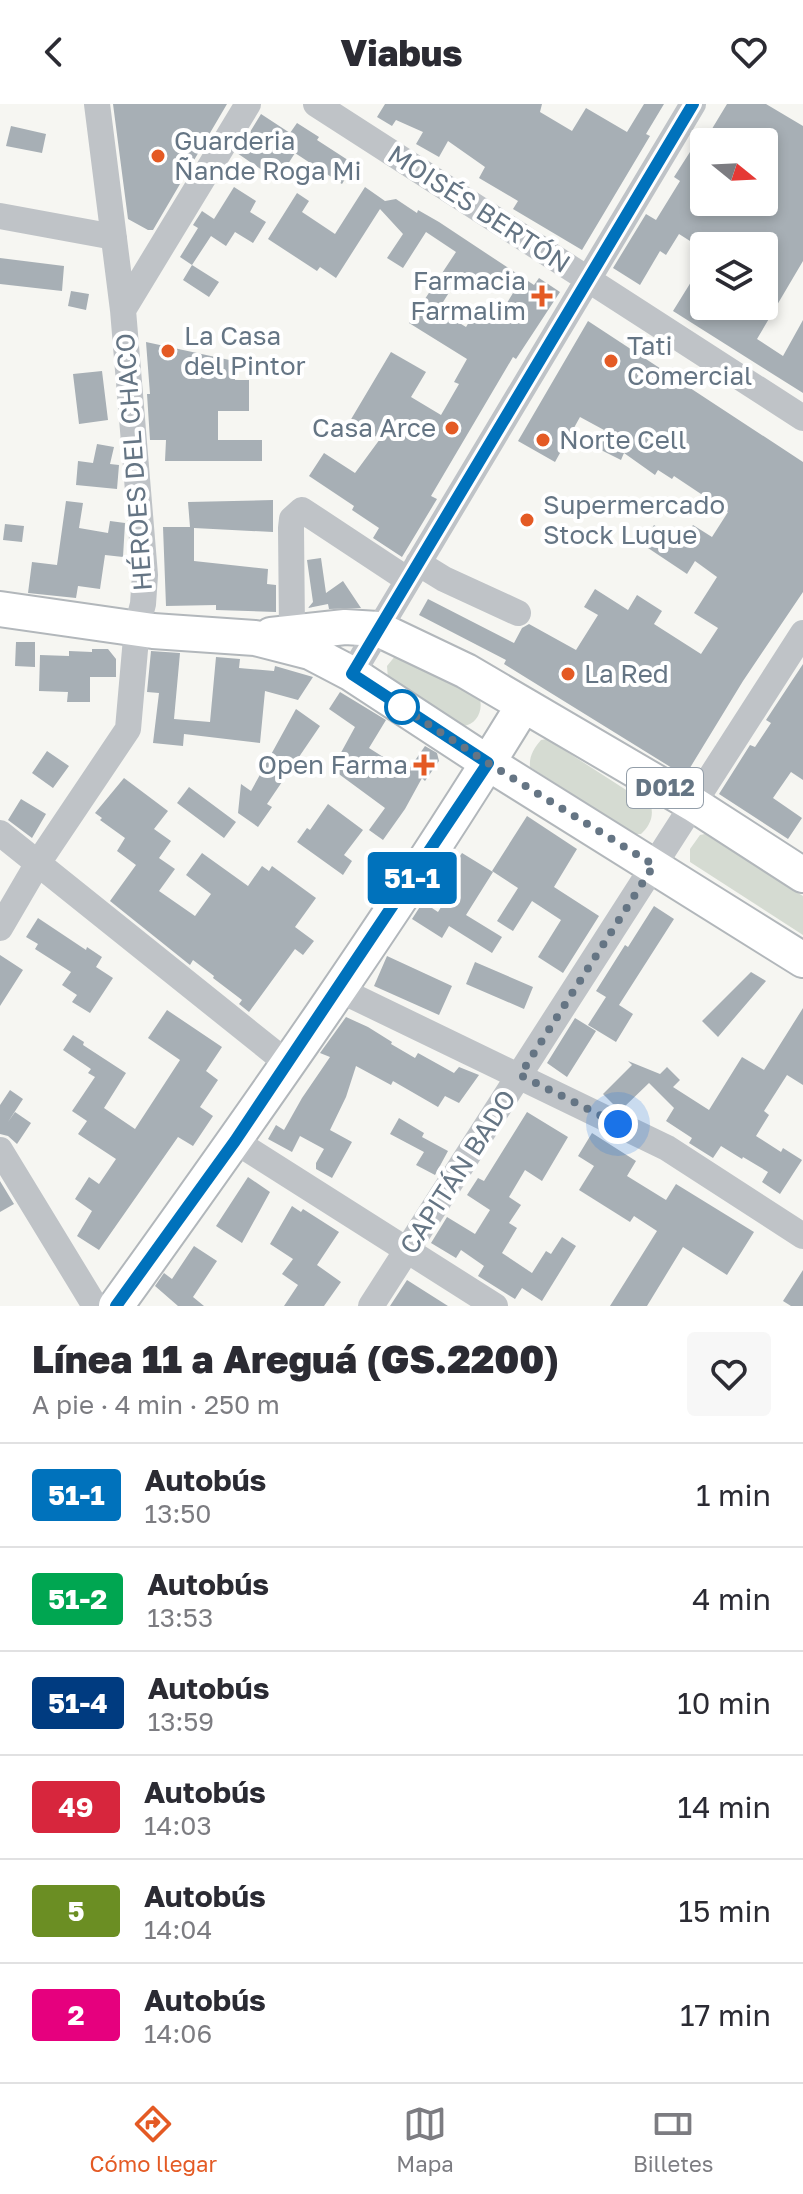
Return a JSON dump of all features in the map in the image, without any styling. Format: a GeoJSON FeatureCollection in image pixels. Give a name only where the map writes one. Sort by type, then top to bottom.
{"type":"FeatureCollection","features":[{"type":"Feature","properties":{"kind":"main road","name":"D012"},"geometry":{"type":"LineString","coordinates":[[0,609],[137,627],[255,638],[310,652],[352,674],[803,960]]}},
{"type":"Feature","properties":{"kind":"main road","name":"D012"},"geometry":{"type":"LineString","coordinates":[[255,638],[292,631],[345,627],[378,629],[466,671],[693,804],[803,875]]}},
{"type":"Feature","properties":{"kind":"main road"},"geometry":{"type":"LineString","coordinates":[[116,1306],[235,1141],[523,706]]}},
{"type":"Feature","properties":{"kind":"street","name":"HÉROES DEL CHACO"},"geometry":{"type":"LineString","coordinates":[[0,928],[38,863],[128,729],[137,627],[143,604],[145,575],[123,310],[97,104]]}},
{"type":"Feature","properties":{"kind":"street"},"geometry":{"type":"LineString","coordinates":[[123,310],[248,104]]}},
{"type":"Feature","properties":{"kind":"street","name":"MOISÉS BERTÓN"},"geometry":{"type":"LineString","coordinates":[[316,104],[803,418]]}},
{"type":"Feature","properties":{"kind":"street"},"geometry":{"type":"LineString","coordinates":[[352,674],[693,104]]}},
{"type":"Feature","properties":{"kind":"street"},"geometry":{"type":"LineString","coordinates":[[0,216],[114,237]]}},
{"type":"Feature","properties":{"kind":"street"},"geometry":{"type":"LineString","coordinates":[[292,631],[291,528],[292,519],[302,510],[413,571],[444,579],[518,613]]}},
{"type":"Feature","properties":{"kind":"street","name":"CAPITÁN BADO"},"geometry":{"type":"LineString","coordinates":[[371,1306],[803,633]]}},
{"type":"Feature","properties":{"kind":"street"},"geometry":{"type":"LineString","coordinates":[[0,833],[287,1063]]}},
{"type":"Feature","properties":{"kind":"street"},"geometry":{"type":"LineString","coordinates":[[338,989],[667,1148],[803,1236]]}},
{"type":"Feature","properties":{"kind":"street"},"geometry":{"type":"LineString","coordinates":[[235,1141],[495,1306]]}},
{"type":"Feature","properties":{"kind":"street"},"geometry":{"type":"LineString","coordinates":[[0,1150],[95,1306]]}},
{"type":"Feature","properties":{"kind":"shaded area"},"geometry":{"type":"Polygon","coordinates":[[[396,655],[480,700],[475,720],[463,726],[388,679],[387,666],[396,655]]]}},
{"type":"Feature","properties":{"kind":"shaded area"},"geometry":{"type":"Polygon","coordinates":[[[547,739],[651,806],[651,818],[644,831],[634,834],[530,767],[534,749],[541,740],[547,739]]]}},
{"type":"Feature","properties":{"kind":"shaded area"},"geometry":{"type":"Polygon","coordinates":[[[705,834],[803,896],[803,935],[690,862],[690,849],[700,835],[705,834]]]}},
{"type":"Feature","properties":{"kind":"building","name":"Guarderia Ñande Roga Mi"},"geometry":{"type":"Polygon","coordinates":[[[113,104],[227,104],[153,230],[128,219],[113,104]]]}},
{"type":"Feature","properties":{"kind":"building"},"geometry":{"type":"Polygon","coordinates":[[[385,104],[542,104],[540,112],[572,131],[586,108],[627,132],[644,104],[664,104],[646,134],[650,136],[582,250],[513,209],[518,201],[479,178],[485,167],[448,141],[439,157],[416,144],[423,132],[396,120],[392,126],[377,117],[385,104]]]}},
{"type":"Feature","properties":{"kind":"building"},"geometry":{"type":"Polygon","coordinates":[[[727,104],[766,104],[803,126],[803,261],[778,303],[778,232],[690,232],[690,241],[679,234],[666,255],[660,251],[640,285],[613,268],[646,214],[656,220],[680,181],[674,177],[690,152],[690,216],[778,216],[778,128],[712,128],[727,104]]]}},
{"type":"Feature","properties":{"kind":"building"},"geometry":{"type":"Polygon","coordinates":[[[261,114],[290,133],[297,123],[354,164],[342,184],[295,153],[281,175],[265,165],[262,170],[237,153],[261,114]]]}},
{"type":"Feature","properties":{"kind":"building"},"geometry":{"type":"Polygon","coordinates":[[[11,126],[46,134],[42,153],[6,146],[11,126]]]}},
{"type":"Feature","properties":{"kind":"building"},"geometry":{"type":"Polygon","coordinates":[[[234,187],[256,201],[250,212],[266,222],[253,243],[235,232],[226,246],[211,236],[192,265],[180,257],[198,228],[193,225],[202,211],[214,219],[234,187]]]}},
{"type":"Feature","properties":{"kind":"building"},"geometry":{"type":"Polygon","coordinates":[[[365,187],[385,201],[396,199],[417,213],[418,210],[439,222],[534,285],[539,278],[560,292],[516,359],[513,357],[431,496],[437,499],[402,557],[373,538],[379,528],[352,510],[354,506],[309,476],[324,453],[355,473],[380,439],[350,421],[391,352],[426,372],[411,397],[441,415],[459,384],[454,382],[467,359],[409,323],[456,252],[426,232],[403,268],[387,258],[403,234],[380,209],[336,278],[320,267],[317,271],[268,239],[297,193],[309,201],[302,212],[335,234],[365,187]],[[462,272],[438,310],[466,327],[480,304],[499,316],[513,293],[482,273],[476,282],[462,272]]]}},
{"type":"Feature","properties":{"kind":"building"},"geometry":{"type":"Polygon","coordinates":[[[0,258],[64,266],[62,291],[0,284],[0,258]]]}},
{"type":"Feature","properties":{"kind":"building"},"geometry":{"type":"Polygon","coordinates":[[[192,265],[219,282],[209,297],[183,280],[192,265]]]}},
{"type":"Feature","properties":{"kind":"building"},"geometry":{"type":"Polygon","coordinates":[[[690,284],[690,320],[768,320],[757,339],[783,356],[803,320],[803,393],[673,311],[690,284]]]}},
{"type":"Feature","properties":{"kind":"building"},"geometry":{"type":"Polygon","coordinates":[[[71,291],[89,294],[86,310],[68,306],[71,291]]]}},
{"type":"Feature","properties":{"kind":"building"},"geometry":{"type":"Polygon","coordinates":[[[588,321],[803,462],[803,592],[743,681],[685,776],[504,664],[506,660],[419,615],[428,599],[514,643],[522,628],[529,624],[576,650],[598,615],[584,607],[595,589],[628,610],[637,595],[662,611],[654,624],[701,654],[718,628],[694,613],[717,577],[695,561],[687,574],[642,544],[654,525],[681,543],[693,525],[712,537],[728,512],[674,476],[672,479],[658,470],[655,475],[624,453],[621,460],[599,449],[604,430],[580,417],[555,462],[518,441],[588,321]]]}},
{"type":"Feature","properties":{"kind":"building"},"geometry":{"type":"Polygon","coordinates":[[[146,342],[234,361],[235,380],[249,380],[249,411],[218,411],[218,440],[262,440],[262,461],[165,461],[166,440],[150,440],[146,342]]]}},
{"type":"Feature","properties":{"kind":"building"},"geometry":{"type":"Polygon","coordinates":[[[102,371],[108,420],[79,424],[73,374],[102,371]]]}},
{"type":"Feature","properties":{"kind":"building"},"geometry":{"type":"Polygon","coordinates":[[[97,444],[114,447],[110,464],[119,465],[117,489],[76,485],[78,461],[93,463],[97,444]]]}},
{"type":"Feature","properties":{"kind":"building"},"geometry":{"type":"Polygon","coordinates":[[[273,500],[273,532],[194,528],[194,561],[268,569],[267,584],[276,585],[276,612],[216,610],[216,605],[166,606],[163,527],[190,527],[188,502],[273,500]]]}},
{"type":"Feature","properties":{"kind":"building"},"geometry":{"type":"Polygon","coordinates":[[[66,501],[83,503],[79,528],[108,533],[110,521],[125,523],[123,557],[105,555],[100,589],[78,586],[76,598],[28,593],[32,562],[57,565],[66,501]]]}},
{"type":"Feature","properties":{"kind":"building"},"geometry":{"type":"Polygon","coordinates":[[[5,524],[24,526],[22,542],[3,540],[5,524]]]}},
{"type":"Feature","properties":{"kind":"building"},"geometry":{"type":"Polygon","coordinates":[[[321,558],[326,593],[343,581],[361,608],[329,609],[328,604],[308,608],[313,602],[307,560],[321,558]]]}},
{"type":"Feature","properties":{"kind":"building"},"geometry":{"type":"Polygon","coordinates":[[[16,642],[35,642],[35,667],[15,666],[16,642]]]}},
{"type":"Feature","properties":{"kind":"building"},"geometry":{"type":"Polygon","coordinates":[[[92,649],[108,649],[116,659],[116,677],[90,677],[90,702],[67,702],[68,692],[39,691],[40,655],[69,656],[69,651],[92,652],[92,649]]]}},
{"type":"Feature","properties":{"kind":"building"},"geometry":{"type":"Polygon","coordinates":[[[151,651],[180,653],[174,719],[210,722],[216,657],[240,659],[239,668],[274,671],[275,666],[313,677],[298,700],[265,691],[260,743],[184,734],[183,746],[153,743],[159,693],[147,692],[151,651]]]}},
{"type":"Feature","properties":{"kind":"building"},"geometry":{"type":"Polygon","coordinates":[[[803,664],[803,780],[791,772],[773,798],[802,818],[788,839],[719,794],[750,745],[755,747],[771,723],[766,720],[803,664]]]}},
{"type":"Feature","properties":{"kind":"building"},"geometry":{"type":"Polygon","coordinates":[[[340,692],[386,720],[369,748],[407,772],[425,746],[437,753],[439,761],[425,781],[422,778],[383,840],[369,830],[385,808],[332,769],[355,727],[329,709],[340,692]]]}},
{"type":"Feature","properties":{"kind":"building"},"geometry":{"type":"Polygon","coordinates":[[[296,709],[320,726],[267,804],[272,807],[258,827],[238,813],[241,784],[251,791],[296,709]]]}},
{"type":"Feature","properties":{"kind":"building"},"geometry":{"type":"Polygon","coordinates":[[[47,751],[69,766],[53,788],[32,773],[47,751]]]}},
{"type":"Feature","properties":{"kind":"building"},"geometry":{"type":"Polygon","coordinates":[[[124,778],[168,811],[154,829],[171,841],[159,858],[175,869],[159,891],[195,916],[211,894],[186,875],[202,853],[248,886],[262,866],[269,871],[272,866],[316,898],[295,927],[314,941],[303,955],[295,949],[249,1012],[239,1004],[242,1000],[214,976],[193,960],[190,965],[110,901],[136,865],[117,851],[125,838],[95,813],[124,778]]]}},
{"type":"Feature","properties":{"kind":"building"},"geometry":{"type":"Polygon","coordinates":[[[189,787],[236,822],[224,838],[177,803],[189,787]]]}},
{"type":"Feature","properties":{"kind":"building"},"geometry":{"type":"Polygon","coordinates":[[[21,799],[46,814],[32,838],[8,820],[21,799]]]}},
{"type":"Feature","properties":{"kind":"building"},"geometry":{"type":"Polygon","coordinates":[[[328,804],[363,830],[344,855],[352,861],[343,875],[297,842],[307,828],[310,830],[328,804]]]}},
{"type":"Feature","properties":{"kind":"building"},"geometry":{"type":"Polygon","coordinates":[[[527,816],[577,849],[554,887],[599,916],[563,973],[538,957],[561,920],[532,901],[513,931],[497,921],[518,888],[492,871],[527,816]]]}},
{"type":"Feature","properties":{"kind":"building"},"geometry":{"type":"Polygon","coordinates":[[[462,853],[493,872],[466,915],[502,937],[492,953],[449,926],[442,938],[412,919],[423,902],[438,912],[460,877],[450,871],[462,853]]]}},
{"type":"Feature","properties":{"kind":"building"},"geometry":{"type":"Polygon","coordinates":[[[654,906],[674,919],[619,1005],[633,1014],[616,1042],[588,1025],[606,997],[596,991],[654,906]]]}},
{"type":"Feature","properties":{"kind":"building"},"geometry":{"type":"Polygon","coordinates":[[[38,918],[102,957],[96,967],[113,978],[90,1013],[72,1002],[77,995],[62,985],[71,972],[35,949],[38,944],[26,937],[38,918]]]}},
{"type":"Feature","properties":{"kind":"building"},"geometry":{"type":"Polygon","coordinates":[[[0,955],[23,970],[0,1006],[0,955]]]}},
{"type":"Feature","properties":{"kind":"building"},"geometry":{"type":"Polygon","coordinates":[[[387,956],[452,986],[439,1015],[374,986],[387,956]]]}},
{"type":"Feature","properties":{"kind":"building"},"geometry":{"type":"Polygon","coordinates":[[[475,962],[533,987],[524,1009],[466,984],[475,962]]]}},
{"type":"Feature","properties":{"kind":"building"},"geometry":{"type":"Polygon","coordinates":[[[751,972],[766,981],[718,1037],[702,1021],[751,972]]]}},
{"type":"Feature","properties":{"kind":"building"},"geometry":{"type":"Polygon","coordinates":[[[803,1008],[803,1085],[787,1075],[764,1111],[769,1115],[756,1136],[781,1152],[783,1148],[802,1160],[780,1194],[762,1182],[768,1172],[743,1157],[721,1146],[713,1158],[689,1143],[692,1138],[666,1121],[674,1108],[649,1083],[622,1109],[603,1094],[632,1065],[628,1061],[660,1074],[667,1067],[680,1080],[673,1087],[709,1110],[742,1057],[764,1070],[803,1008]]]}},
{"type":"Feature","properties":{"kind":"building"},"geometry":{"type":"Polygon","coordinates":[[[167,1010],[222,1047],[206,1071],[218,1080],[200,1107],[213,1116],[193,1146],[178,1137],[99,1250],[77,1236],[92,1211],[75,1199],[89,1177],[99,1184],[116,1159],[78,1134],[87,1121],[72,1111],[95,1077],[88,1073],[91,1069],[63,1050],[73,1035],[126,1073],[104,1108],[135,1129],[180,1060],[148,1038],[167,1010]]]}},
{"type":"Feature","properties":{"kind":"building"},"geometry":{"type":"Polygon","coordinates":[[[346,1017],[368,1027],[415,1058],[418,1053],[454,1073],[459,1067],[479,1075],[459,1103],[445,1096],[438,1107],[393,1081],[391,1085],[356,1066],[346,1097],[330,1130],[352,1142],[332,1178],[316,1169],[324,1149],[300,1136],[292,1152],[268,1139],[276,1125],[284,1130],[330,1057],[320,1053],[346,1017]]]}},
{"type":"Feature","properties":{"kind":"building"},"geometry":{"type":"Polygon","coordinates":[[[575,1018],[596,1031],[567,1077],[547,1063],[575,1018]]]}},
{"type":"Feature","properties":{"kind":"building"},"geometry":{"type":"Polygon","coordinates":[[[10,1090],[23,1099],[8,1122],[15,1112],[31,1123],[17,1144],[0,1134],[0,1105],[10,1090]]]}},
{"type":"Feature","properties":{"kind":"building"},"geometry":{"type":"Polygon","coordinates":[[[527,1112],[568,1137],[542,1181],[525,1170],[509,1197],[521,1205],[509,1223],[517,1228],[502,1253],[532,1273],[546,1251],[551,1254],[562,1237],[576,1246],[542,1301],[522,1288],[515,1299],[478,1276],[484,1266],[461,1250],[456,1258],[431,1243],[447,1217],[475,1234],[490,1210],[467,1195],[478,1178],[484,1181],[527,1112]]]}},
{"type":"Feature","properties":{"kind":"building"},"geometry":{"type":"Polygon","coordinates":[[[399,1118],[424,1133],[422,1137],[448,1151],[435,1175],[416,1165],[424,1152],[390,1134],[399,1118]]]}},
{"type":"Feature","properties":{"kind":"building"},"geometry":{"type":"Polygon","coordinates":[[[592,1133],[636,1161],[627,1176],[666,1200],[676,1184],[754,1232],[727,1275],[683,1247],[647,1306],[610,1306],[657,1231],[634,1216],[630,1222],[579,1190],[594,1166],[578,1156],[592,1133]]]}},
{"type":"Feature","properties":{"kind":"building"},"geometry":{"type":"Polygon","coordinates":[[[248,1177],[270,1192],[242,1243],[216,1226],[248,1177]]]}},
{"type":"Feature","properties":{"kind":"building"},"geometry":{"type":"Polygon","coordinates":[[[0,1181],[14,1204],[0,1212],[0,1181]]]}},
{"type":"Feature","properties":{"kind":"building"},"geometry":{"type":"Polygon","coordinates":[[[292,1206],[301,1212],[303,1209],[339,1232],[317,1265],[341,1282],[324,1306],[284,1306],[298,1285],[282,1274],[293,1259],[270,1244],[292,1206]]]}},
{"type":"Feature","properties":{"kind":"building"},"geometry":{"type":"Polygon","coordinates":[[[194,1246],[217,1261],[193,1297],[204,1306],[178,1306],[155,1286],[164,1273],[172,1279],[194,1246]]]}},
{"type":"Feature","properties":{"kind":"building"},"geometry":{"type":"Polygon","coordinates":[[[803,1270],[803,1306],[791,1306],[783,1301],[803,1270]]]}},
{"type":"Feature","properties":{"kind":"building"},"geometry":{"type":"Polygon","coordinates":[[[407,1280],[448,1306],[390,1306],[407,1280]]]}},
{"type":"Feature","properties":{"kind":"bus line","name":"51-1"},"geometry":{"type":"LineString","coordinates":[[116,1306],[235,1141],[488,763],[352,674],[693,104]]}},
{"type":"Feature","properties":{"kind":"place","name":"Guarderia Ñande Roga Mi"},"geometry":{"type":"Point","coordinates":[158,156]}},
{"type":"Feature","properties":{"kind":"place","name":"Farmacia Farmalim"},"geometry":{"type":"Point","coordinates":[542,296]}},
{"type":"Feature","properties":{"kind":"place","name":"La Casa del Pintor"},"geometry":{"type":"Point","coordinates":[168,351]}},
{"type":"Feature","properties":{"kind":"place","name":"Tati Comercial"},"geometry":{"type":"Point","coordinates":[611,361]}},
{"type":"Feature","properties":{"kind":"place","name":"Casa Arce"},"geometry":{"type":"Point","coordinates":[452,428]}},
{"type":"Feature","properties":{"kind":"place","name":"Norte Cell"},"geometry":{"type":"Point","coordinates":[543,440]}},
{"type":"Feature","properties":{"kind":"place","name":"Supermercado Stock Luque"},"geometry":{"type":"Point","coordinates":[527,520]}},
{"type":"Feature","properties":{"kind":"place","name":"La Red"},"geometry":{"type":"Point","coordinates":[568,674]}},
{"type":"Feature","properties":{"kind":"place","name":"Open Farma"},"geometry":{"type":"Point","coordinates":[424,765]}},
{"type":"Feature","properties":{"kind":"route"},"geometry":{"type":"LineString","coordinates":[[402,707],[397,704],[654,865],[520,1075],[618,1124]]}}]}
